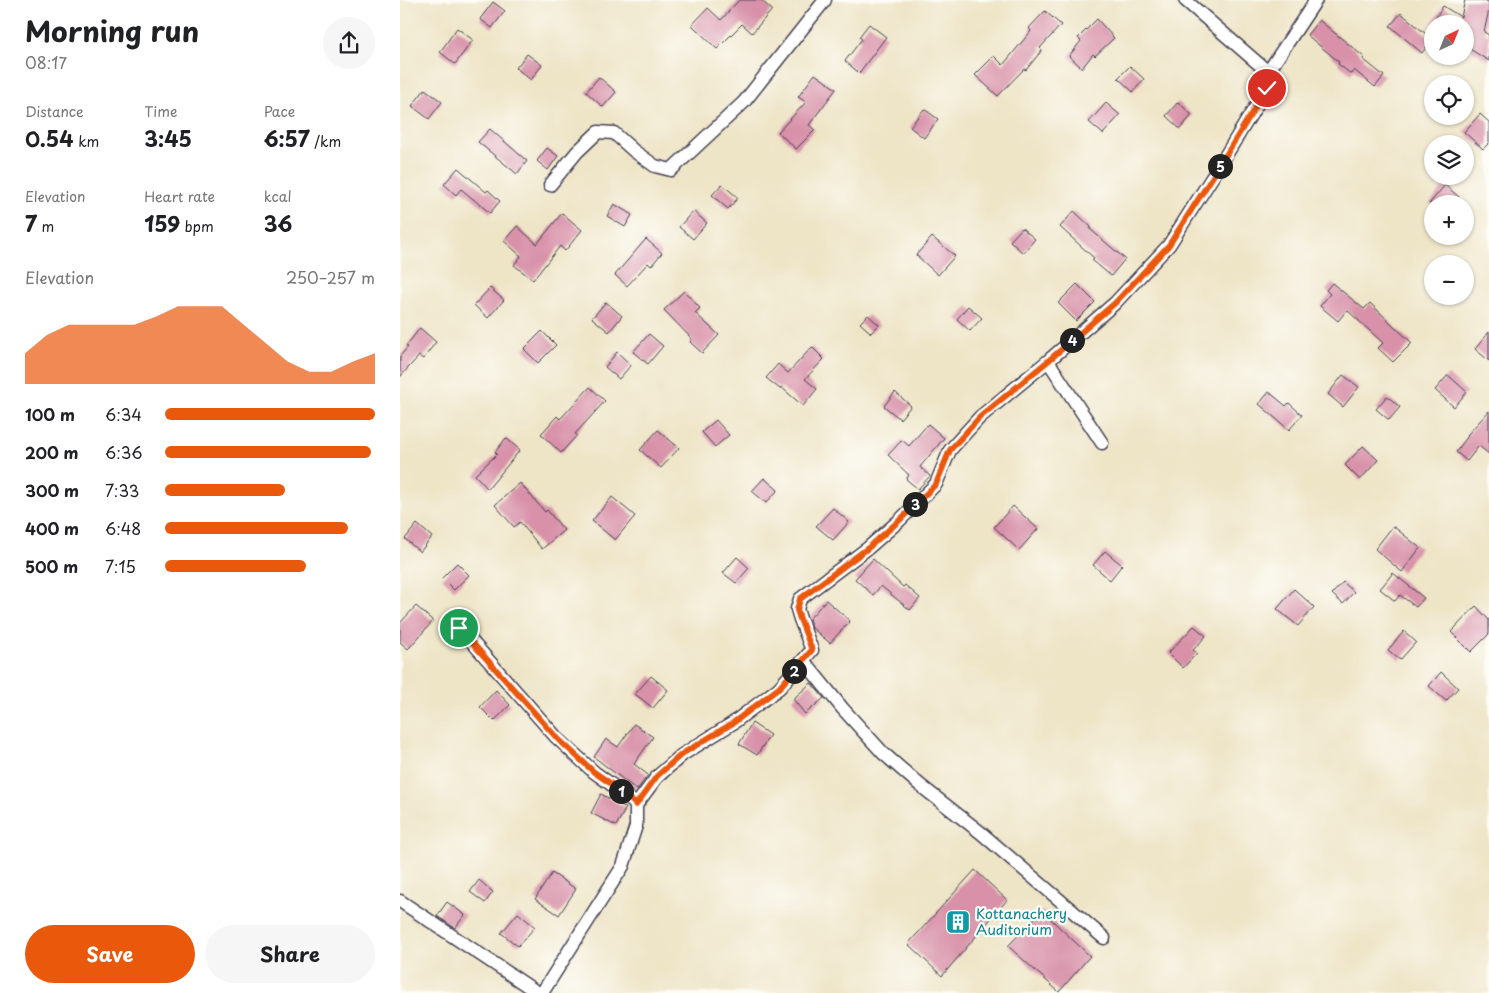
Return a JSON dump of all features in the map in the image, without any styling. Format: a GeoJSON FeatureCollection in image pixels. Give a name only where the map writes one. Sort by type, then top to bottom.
{"type":"FeatureCollection","features":[{"type":"Feature","properties":{"kind":"street"},"geometry":{"type":"LineString","coordinates":[[550,185],[598,132],[614,132],[634,151],[655,166],[671,170],[744,102],[826,0]]}},
{"type":"Feature","properties":{"kind":"street"},"geometry":{"type":"LineString","coordinates":[[1185,0],[1268,72]]}},
{"type":"Feature","properties":{"kind":"street"},"geometry":{"type":"LineString","coordinates":[[542,993],[623,866],[636,826],[636,805],[657,776],[682,754],[733,723],[779,688],[812,650],[797,610],[800,599],[868,548],[900,520],[936,484],[950,450],[980,417],[1115,303],[1169,245],[1267,88],[1268,72],[1316,0]]}},
{"type":"Feature","properties":{"kind":"street"},"geometry":{"type":"LineString","coordinates":[[1048,361],[1102,443]]}},
{"type":"Feature","properties":{"kind":"street"},"geometry":{"type":"LineString","coordinates":[[459,628],[556,737],[594,772],[623,792],[636,805]]}},
{"type":"Feature","properties":{"kind":"street"},"geometry":{"type":"LineString","coordinates":[[803,660],[842,709],[883,753],[921,786],[980,832],[1104,938]]}},
{"type":"Feature","properties":{"kind":"street"},"geometry":{"type":"LineString","coordinates":[[400,901],[538,993]]}},
{"type":"Feature","properties":{"kind":"building"},"geometry":{"type":"Polygon","coordinates":[[[739,0],[761,0],[772,10],[752,33],[742,24],[717,49],[692,25],[708,8],[721,20],[739,0]]]}},
{"type":"Feature","properties":{"kind":"building"},"geometry":{"type":"Polygon","coordinates":[[[1465,0],[1489,2],[1484,32],[1489,35],[1489,61],[1474,52],[1474,15],[1461,15],[1465,0]]]}},
{"type":"Feature","properties":{"kind":"building"},"geometry":{"type":"Polygon","coordinates":[[[493,2],[505,11],[492,28],[480,19],[493,2]]]}},
{"type":"Feature","properties":{"kind":"building"},"geometry":{"type":"Polygon","coordinates":[[[1443,6],[1458,15],[1438,15],[1443,6]]]}},
{"type":"Feature","properties":{"kind":"building"},"geometry":{"type":"Polygon","coordinates":[[[1045,11],[1061,25],[1040,48],[1042,50],[1026,70],[1024,69],[998,96],[975,75],[994,56],[1003,65],[1031,31],[1029,28],[1045,11]]]}},
{"type":"Feature","properties":{"kind":"building"},"geometry":{"type":"Polygon","coordinates":[[[1401,13],[1424,32],[1424,50],[1422,53],[1390,26],[1401,13]]]}},
{"type":"Feature","properties":{"kind":"building"},"geometry":{"type":"Polygon","coordinates":[[[1097,19],[1114,38],[1095,56],[1093,54],[1082,68],[1069,56],[1081,41],[1078,38],[1097,19]]]}},
{"type":"Feature","properties":{"kind":"building"},"geometry":{"type":"Polygon","coordinates":[[[1319,20],[1384,76],[1375,87],[1354,70],[1351,74],[1307,35],[1319,20]]]}},
{"type":"Feature","properties":{"kind":"building"},"geometry":{"type":"Polygon","coordinates":[[[869,24],[886,37],[859,73],[845,61],[862,39],[859,37],[869,24]]]}},
{"type":"Feature","properties":{"kind":"building"},"geometry":{"type":"Polygon","coordinates":[[[457,28],[473,40],[455,64],[440,52],[457,28]]]}},
{"type":"Feature","properties":{"kind":"building"},"geometry":{"type":"Polygon","coordinates":[[[527,54],[542,65],[531,80],[516,68],[527,54]]]}},
{"type":"Feature","properties":{"kind":"building"},"geometry":{"type":"Polygon","coordinates":[[[1130,66],[1144,79],[1133,92],[1118,78],[1130,66]]]}},
{"type":"Feature","properties":{"kind":"building"},"geometry":{"type":"Polygon","coordinates":[[[815,74],[836,89],[809,125],[815,130],[796,149],[778,132],[806,102],[798,97],[815,74]]]}},
{"type":"Feature","properties":{"kind":"building"},"geometry":{"type":"Polygon","coordinates":[[[599,77],[616,92],[603,107],[586,92],[599,77]]]}},
{"type":"Feature","properties":{"kind":"building"},"geometry":{"type":"Polygon","coordinates":[[[425,89],[442,102],[429,119],[412,106],[425,89]]]}},
{"type":"Feature","properties":{"kind":"building"},"geometry":{"type":"Polygon","coordinates":[[[1178,102],[1192,115],[1180,129],[1166,116],[1178,102]]]}},
{"type":"Feature","properties":{"kind":"building"},"geometry":{"type":"Polygon","coordinates":[[[1106,103],[1120,115],[1103,134],[1089,122],[1106,103]]]}},
{"type":"Feature","properties":{"kind":"building"},"geometry":{"type":"Polygon","coordinates":[[[924,109],[938,119],[924,138],[910,127],[924,109]]]}},
{"type":"Feature","properties":{"kind":"building"},"geometry":{"type":"Polygon","coordinates":[[[1480,114],[1489,122],[1489,143],[1483,149],[1474,141],[1474,135],[1467,135],[1464,132],[1470,125],[1474,125],[1474,121],[1480,114]]]}},
{"type":"Feature","properties":{"kind":"building"},"geometry":{"type":"Polygon","coordinates":[[[490,129],[527,161],[517,174],[478,142],[490,129]]]}},
{"type":"Feature","properties":{"kind":"building"},"geometry":{"type":"Polygon","coordinates":[[[547,148],[558,156],[548,170],[537,161],[547,148]]]}},
{"type":"Feature","properties":{"kind":"building"},"geometry":{"type":"Polygon","coordinates":[[[458,168],[486,192],[488,190],[500,201],[490,213],[461,189],[456,195],[444,184],[458,168]]]}},
{"type":"Feature","properties":{"kind":"building"},"geometry":{"type":"Polygon","coordinates":[[[722,184],[738,198],[728,209],[712,195],[722,184]]]}},
{"type":"Feature","properties":{"kind":"building"},"geometry":{"type":"Polygon","coordinates":[[[1445,185],[1457,195],[1437,195],[1445,185]]]}},
{"type":"Feature","properties":{"kind":"building"},"geometry":{"type":"Polygon","coordinates":[[[614,204],[632,215],[625,227],[607,216],[614,204]]]}},
{"type":"Feature","properties":{"kind":"building"},"geometry":{"type":"Polygon","coordinates":[[[693,211],[707,223],[693,239],[679,227],[693,211]]]}},
{"type":"Feature","properties":{"kind":"building"},"geometry":{"type":"Polygon","coordinates":[[[1074,211],[1091,227],[1090,229],[1125,259],[1111,276],[1092,260],[1094,258],[1060,227],[1074,211]]]}},
{"type":"Feature","properties":{"kind":"building"},"geometry":{"type":"Polygon","coordinates":[[[562,213],[582,230],[565,251],[560,246],[533,280],[514,265],[521,256],[504,241],[517,226],[537,244],[562,213]]]}},
{"type":"Feature","properties":{"kind":"building"},"geometry":{"type":"Polygon","coordinates":[[[1022,228],[1035,239],[1023,253],[1010,241],[1022,228]]]}},
{"type":"Feature","properties":{"kind":"building"},"geometry":{"type":"Polygon","coordinates":[[[932,237],[955,256],[938,275],[916,255],[932,237]]]}},
{"type":"Feature","properties":{"kind":"building"},"geometry":{"type":"Polygon","coordinates":[[[646,239],[662,253],[651,266],[648,263],[627,286],[615,275],[646,239]]]}},
{"type":"Feature","properties":{"kind":"building"},"geometry":{"type":"Polygon","coordinates":[[[1332,283],[1364,309],[1370,303],[1412,343],[1393,362],[1378,348],[1383,343],[1347,310],[1338,321],[1320,306],[1330,294],[1326,290],[1332,283]]]}},
{"type":"Feature","properties":{"kind":"building"},"geometry":{"type":"Polygon","coordinates":[[[1077,284],[1095,302],[1076,321],[1058,303],[1077,284]]]}},
{"type":"Feature","properties":{"kind":"building"},"geometry":{"type":"Polygon","coordinates":[[[490,288],[504,300],[488,318],[474,305],[490,288]]]}},
{"type":"Feature","properties":{"kind":"building"},"geometry":{"type":"Polygon","coordinates":[[[684,291],[700,308],[695,313],[719,335],[702,353],[690,342],[692,339],[664,310],[684,291]]]}},
{"type":"Feature","properties":{"kind":"building"},"geometry":{"type":"Polygon","coordinates":[[[606,302],[622,316],[609,332],[592,318],[606,302]]]}},
{"type":"Feature","properties":{"kind":"building"},"geometry":{"type":"Polygon","coordinates":[[[968,306],[982,318],[970,331],[957,319],[968,306]]]}},
{"type":"Feature","properties":{"kind":"building"},"geometry":{"type":"Polygon","coordinates":[[[868,315],[879,325],[871,333],[860,323],[868,315]]]}},
{"type":"Feature","properties":{"kind":"building"},"geometry":{"type":"Polygon","coordinates":[[[420,328],[436,342],[423,359],[419,356],[400,377],[400,356],[420,328]]]}},
{"type":"Feature","properties":{"kind":"building"},"geometry":{"type":"Polygon","coordinates":[[[542,331],[556,345],[538,363],[524,349],[542,331]]]}},
{"type":"Feature","properties":{"kind":"building"},"geometry":{"type":"Polygon","coordinates":[[[1489,332],[1489,361],[1475,349],[1489,332]]]}},
{"type":"Feature","properties":{"kind":"building"},"geometry":{"type":"Polygon","coordinates":[[[649,334],[663,346],[648,364],[633,352],[649,334]]]}},
{"type":"Feature","properties":{"kind":"building"},"geometry":{"type":"Polygon","coordinates":[[[812,347],[824,359],[805,379],[817,389],[803,406],[781,387],[780,389],[766,378],[778,364],[788,373],[812,347]]]}},
{"type":"Feature","properties":{"kind":"building"},"geometry":{"type":"Polygon","coordinates":[[[617,352],[631,365],[619,379],[605,367],[617,352]]]}},
{"type":"Feature","properties":{"kind":"building"},"geometry":{"type":"Polygon","coordinates":[[[1343,375],[1359,387],[1343,407],[1328,394],[1343,375]]]}},
{"type":"Feature","properties":{"kind":"building"},"geometry":{"type":"Polygon","coordinates":[[[1448,375],[1467,392],[1454,407],[1435,390],[1448,375]]]}},
{"type":"Feature","properties":{"kind":"building"},"geometry":{"type":"Polygon","coordinates":[[[590,387],[605,401],[575,434],[577,435],[561,453],[541,434],[557,416],[560,419],[590,387]]]}},
{"type":"Feature","properties":{"kind":"building"},"geometry":{"type":"Polygon","coordinates":[[[895,392],[911,406],[900,419],[884,406],[895,392]]]}},
{"type":"Feature","properties":{"kind":"building"},"geometry":{"type":"Polygon","coordinates":[[[1269,392],[1286,406],[1289,403],[1302,415],[1289,430],[1259,404],[1269,392]]]}},
{"type":"Feature","properties":{"kind":"building"},"geometry":{"type":"Polygon","coordinates":[[[1387,396],[1400,407],[1389,420],[1376,409],[1387,396]]]}},
{"type":"Feature","properties":{"kind":"building"},"geometry":{"type":"Polygon","coordinates":[[[1489,411],[1489,454],[1479,446],[1467,461],[1456,452],[1467,435],[1489,411]]]}},
{"type":"Feature","properties":{"kind":"building"},"geometry":{"type":"Polygon","coordinates":[[[716,420],[729,435],[715,447],[702,432],[716,420]]]}},
{"type":"Feature","properties":{"kind":"building"},"geometry":{"type":"Polygon","coordinates":[[[928,424],[944,438],[920,467],[930,476],[918,489],[906,479],[909,475],[888,455],[902,440],[909,446],[928,424]]]}},
{"type":"Feature","properties":{"kind":"building"},"geometry":{"type":"Polygon","coordinates":[[[658,430],[679,448],[661,468],[640,450],[658,430]]]}},
{"type":"Feature","properties":{"kind":"building"},"geometry":{"type":"Polygon","coordinates":[[[506,438],[520,450],[488,489],[475,475],[497,454],[495,452],[506,438]]]}},
{"type":"Feature","properties":{"kind":"building"},"geometry":{"type":"Polygon","coordinates":[[[1363,446],[1378,460],[1360,480],[1345,465],[1363,446]]]}},
{"type":"Feature","properties":{"kind":"building"},"geometry":{"type":"Polygon","coordinates":[[[764,478],[778,490],[766,503],[752,491],[764,478]]]}},
{"type":"Feature","properties":{"kind":"building"},"geometry":{"type":"Polygon","coordinates":[[[520,483],[545,512],[547,510],[564,530],[542,549],[520,522],[514,527],[495,505],[520,483]]]}},
{"type":"Feature","properties":{"kind":"building"},"geometry":{"type":"Polygon","coordinates":[[[612,497],[635,516],[615,540],[592,521],[612,497]]]}},
{"type":"Feature","properties":{"kind":"building"},"geometry":{"type":"Polygon","coordinates":[[[1013,506],[1038,529],[1019,550],[994,527],[1013,506]]]}},
{"type":"Feature","properties":{"kind":"building"},"geometry":{"type":"Polygon","coordinates":[[[833,508],[849,522],[833,540],[816,526],[833,508]]]}},
{"type":"Feature","properties":{"kind":"building"},"geometry":{"type":"Polygon","coordinates":[[[417,524],[432,537],[420,552],[405,539],[417,524]]]}},
{"type":"Feature","properties":{"kind":"building"},"geometry":{"type":"Polygon","coordinates":[[[1393,526],[1420,548],[1402,572],[1375,549],[1393,526]]]}},
{"type":"Feature","properties":{"kind":"building"},"geometry":{"type":"Polygon","coordinates":[[[1105,551],[1122,565],[1110,580],[1093,565],[1105,551]]]}},
{"type":"Feature","properties":{"kind":"building"},"geometry":{"type":"Polygon","coordinates":[[[737,557],[749,568],[736,583],[723,573],[737,557]]]}},
{"type":"Feature","properties":{"kind":"building"},"geometry":{"type":"Polygon","coordinates":[[[873,559],[903,587],[905,585],[920,598],[910,610],[881,586],[873,595],[855,579],[873,559]]]}},
{"type":"Feature","properties":{"kind":"building"},"geometry":{"type":"Polygon","coordinates":[[[457,563],[469,575],[454,590],[442,578],[457,563]]]}},
{"type":"Feature","properties":{"kind":"building"},"geometry":{"type":"Polygon","coordinates":[[[1393,573],[1424,598],[1416,607],[1400,595],[1395,601],[1380,589],[1393,573]]]}},
{"type":"Feature","properties":{"kind":"building"},"geometry":{"type":"Polygon","coordinates":[[[1343,582],[1354,592],[1343,604],[1332,594],[1343,582]]]}},
{"type":"Feature","properties":{"kind":"building"},"geometry":{"type":"Polygon","coordinates":[[[1294,589],[1314,607],[1298,626],[1277,609],[1294,589]]]}},
{"type":"Feature","properties":{"kind":"building"},"geometry":{"type":"Polygon","coordinates":[[[826,600],[850,621],[830,643],[812,628],[809,619],[826,600]]]}},
{"type":"Feature","properties":{"kind":"building"},"geometry":{"type":"Polygon","coordinates":[[[416,606],[433,621],[408,649],[400,642],[400,623],[416,606]]]}},
{"type":"Feature","properties":{"kind":"building"},"geometry":{"type":"Polygon","coordinates":[[[1476,606],[1489,620],[1489,634],[1471,652],[1451,632],[1476,606]]]}},
{"type":"Feature","properties":{"kind":"building"},"geometry":{"type":"Polygon","coordinates":[[[1194,626],[1206,636],[1193,650],[1197,653],[1183,668],[1168,653],[1194,626]]]}},
{"type":"Feature","properties":{"kind":"building"},"geometry":{"type":"Polygon","coordinates":[[[1404,631],[1416,642],[1400,660],[1388,650],[1404,631]]]}},
{"type":"Feature","properties":{"kind":"building"},"geometry":{"type":"Polygon","coordinates":[[[1441,672],[1458,688],[1446,701],[1429,686],[1441,672]]]}},
{"type":"Feature","properties":{"kind":"building"},"geometry":{"type":"Polygon","coordinates":[[[651,676],[668,690],[653,708],[635,694],[651,676]]]}},
{"type":"Feature","properties":{"kind":"building"},"geometry":{"type":"Polygon","coordinates":[[[811,683],[824,698],[805,714],[793,699],[811,683]]]}},
{"type":"Feature","properties":{"kind":"building"},"geometry":{"type":"Polygon","coordinates":[[[496,690],[510,705],[494,721],[480,707],[496,690]]]}},
{"type":"Feature","properties":{"kind":"building"},"geometry":{"type":"Polygon","coordinates":[[[752,723],[770,735],[757,755],[739,744],[752,723]]]}},
{"type":"Feature","properties":{"kind":"building"},"geometry":{"type":"Polygon","coordinates":[[[634,724],[653,737],[634,764],[648,775],[637,790],[594,757],[606,739],[618,747],[634,724]]]}},
{"type":"Feature","properties":{"kind":"building"},"geometry":{"type":"Polygon","coordinates":[[[601,794],[626,808],[616,826],[591,813],[601,794]]]}},
{"type":"Feature","properties":{"kind":"building","name":"Kottanachery Auditorium"},"geometry":{"type":"Polygon","coordinates":[[[975,870],[1007,900],[942,976],[908,944],[975,870]]]}},
{"type":"Feature","properties":{"kind":"building"},"geometry":{"type":"Polygon","coordinates":[[[552,873],[576,889],[559,915],[535,899],[552,873]]]}},
{"type":"Feature","properties":{"kind":"building"},"geometry":{"type":"Polygon","coordinates":[[[479,880],[493,892],[485,903],[470,892],[479,880]]]}},
{"type":"Feature","properties":{"kind":"building"},"geometry":{"type":"Polygon","coordinates":[[[447,902],[465,915],[455,928],[437,916],[447,902]]]}},
{"type":"Feature","properties":{"kind":"building"},"geometry":{"type":"Polygon","coordinates":[[[1042,911],[1090,956],[1059,992],[1008,946],[1042,911]]]}},
{"type":"Feature","properties":{"kind":"building"},"geometry":{"type":"Polygon","coordinates":[[[518,913],[535,927],[518,946],[501,933],[518,913]]]}},
{"type":"Feature","properties":{"kind":"place","name":"Kottanachery Auditorium"},"geometry":{"type":"Point","coordinates":[958,922]}},
{"type":"Feature","properties":{"kind":"route"},"geometry":{"type":"LineString","coordinates":[[459,628],[556,737],[594,772],[623,792],[636,805],[657,776],[682,754],[733,723],[779,688],[812,650],[797,610],[800,599],[868,548],[900,520],[936,484],[950,450],[980,417],[1115,303],[1169,245],[1267,88]]}}]}
